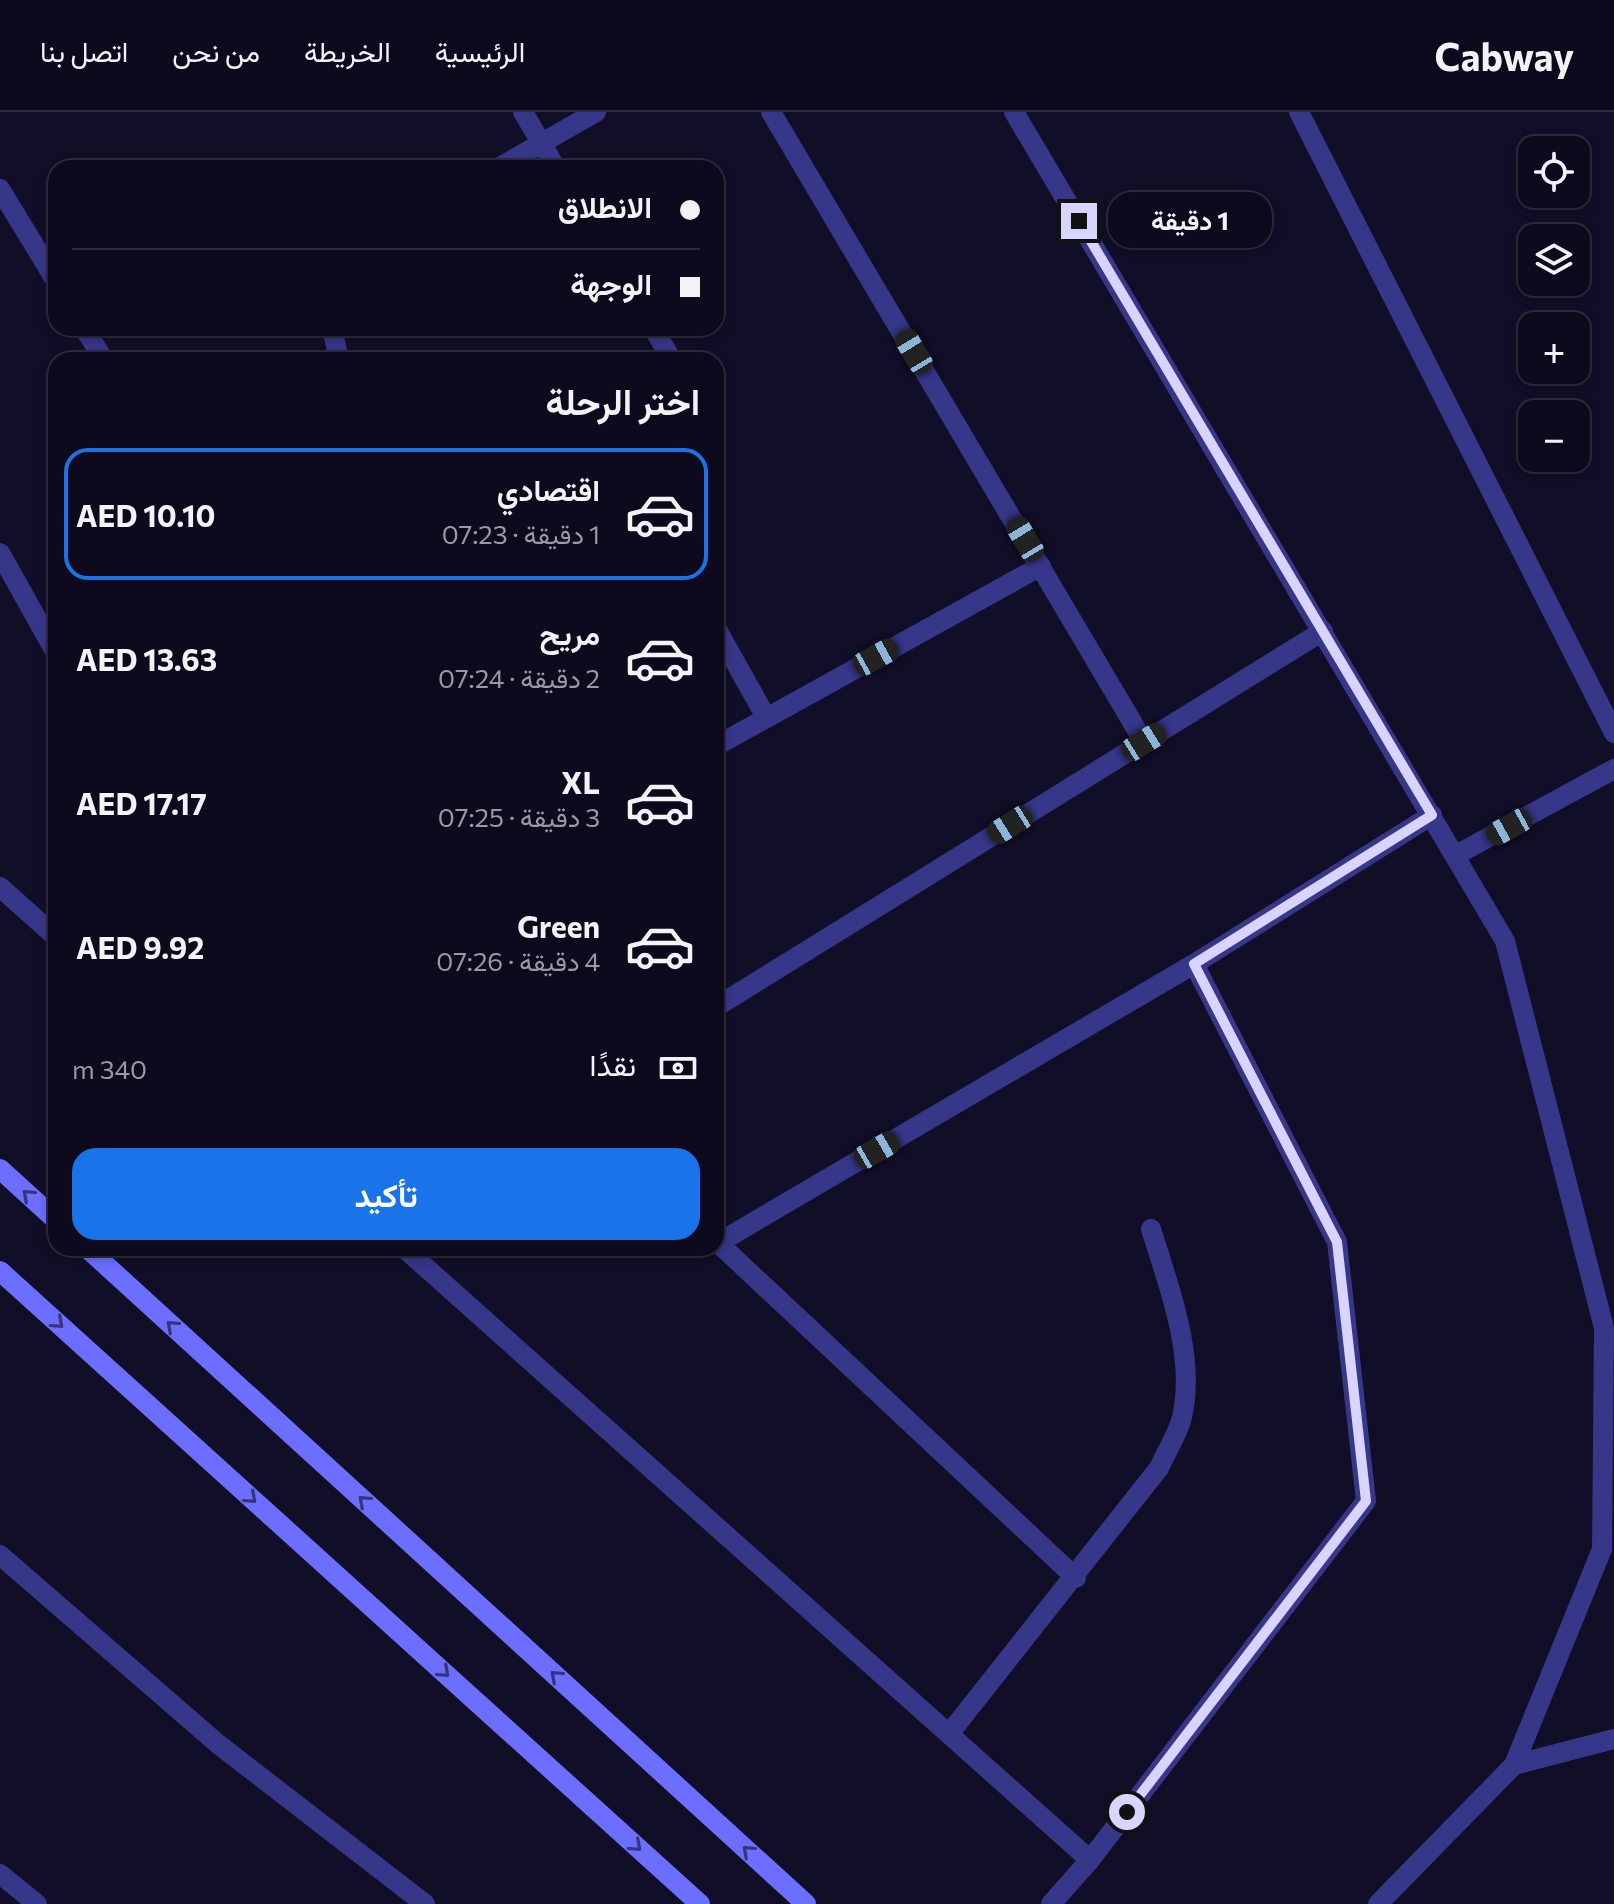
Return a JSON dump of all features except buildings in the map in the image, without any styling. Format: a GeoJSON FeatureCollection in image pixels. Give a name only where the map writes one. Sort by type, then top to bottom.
{"type":"FeatureCollection","features":[{"type":"Feature","properties":{"kind":"street"},"geometry":{"type":"LineString","coordinates":[[523,112],[551,160]]}},
{"type":"Feature","properties":{"kind":"street"},"geometry":{"type":"LineString","coordinates":[[512,160],[596,112]]}},
{"type":"Feature","properties":{"kind":"street"},"geometry":{"type":"LineString","coordinates":[[771,112],[1144,742]]}},
{"type":"Feature","properties":{"kind":"street"},"geometry":{"type":"LineString","coordinates":[[1014,112],[1505,941],[1604,1328],[1602,1549],[1514,1765],[1378,1904]]}},
{"type":"Feature","properties":{"kind":"street"},"geometry":{"type":"LineString","coordinates":[[1299,112],[1614,733]]}},
{"type":"Feature","properties":{"kind":"street"},"geometry":{"type":"LineString","coordinates":[[0,189],[48,268]]}},
{"type":"Feature","properties":{"kind":"street"},"geometry":{"type":"LineString","coordinates":[[0,553],[48,639]]}},
{"type":"Feature","properties":{"kind":"street"},"geometry":{"type":"LineString","coordinates":[[724,741],[1041,566]]}},
{"type":"Feature","properties":{"kind":"street"},"geometry":{"type":"LineString","coordinates":[[724,1002],[1323,631]]}},
{"type":"Feature","properties":{"kind":"street"},"geometry":{"type":"LineString","coordinates":[[724,642],[766,717]]}},
{"type":"Feature","properties":{"kind":"street"},"geometry":{"type":"LineString","coordinates":[[1456,855],[1614,769]]}},
{"type":"Feature","properties":{"kind":"street"},"geometry":{"type":"LineString","coordinates":[[724,1238],[1194,964],[1432,815]]}},
{"type":"Feature","properties":{"kind":"street"},"geometry":{"type":"LineString","coordinates":[[0,887],[48,930]]}},
{"type":"Feature","properties":{"kind":"street"},"geometry":{"type":"LineString","coordinates":[[1051,1904],[1090,1860],[1366,1501],[1337,1242],[1194,964]]}},
{"type":"Feature","properties":{"kind":"street"},"geometry":{"type":"LineString","coordinates":[[0,1169],[48,1213]]}},
{"type":"Feature","properties":{"kind":"street"},"geometry":{"type":"LineString","coordinates":[[949,1734],[1076,1578],[1159,1468],[1182,1418],[1185,1368],[1170,1291],[1151,1229]]}},
{"type":"Feature","properties":{"kind":"street"},"geometry":{"type":"LineString","coordinates":[[724,1249],[1076,1578]]}},
{"type":"Feature","properties":{"kind":"street"},"geometry":{"type":"LineString","coordinates":[[96,1256],[806,1904]]}},
{"type":"Feature","properties":{"kind":"street"},"geometry":{"type":"LineString","coordinates":[[413,1256],[1090,1860]]}},
{"type":"Feature","properties":{"kind":"street"},"geometry":{"type":"LineString","coordinates":[[0,1271],[700,1904]]}},
{"type":"Feature","properties":{"kind":"street"},"geometry":{"type":"LineString","coordinates":[[0,1555],[218,1744],[425,1904]]}},
{"type":"Feature","properties":{"kind":"street"},"geometry":{"type":"LineString","coordinates":[[1514,1765],[1614,1739]]}},
{"type":"Feature","properties":{"kind":"street"},"geometry":{"type":"LineString","coordinates":[[0,1874],[37,1904]]}},
{"type":"Feature","properties":{"kind":"route"},"geometry":{"type":"LineString","coordinates":[[1079,221],[1432,815],[1194,964],[1337,1242],[1366,1501],[1127,1812]]}}]}
